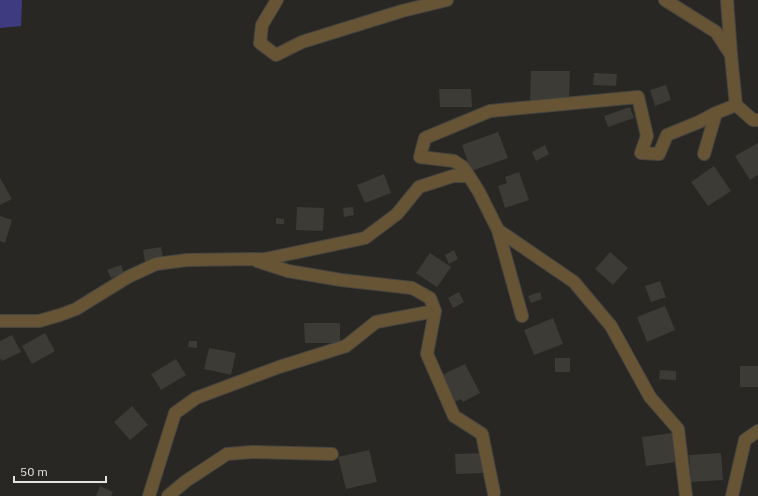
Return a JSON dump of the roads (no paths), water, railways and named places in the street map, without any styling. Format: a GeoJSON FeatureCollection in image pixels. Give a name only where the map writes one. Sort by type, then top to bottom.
{"type":"FeatureCollection","features":[{"type":"Feature","properties":{"kind":"street"},"geometry":{"type":"LineString","coordinates":[[277,0],[262,25],[260,43],[276,56],[302,42],[402,11],[447,0]]}},
{"type":"Feature","properties":{"kind":"street"},"geometry":{"type":"LineString","coordinates":[[665,0],[716,32],[731,55]]}},
{"type":"Feature","properties":{"kind":"street"},"geometry":{"type":"LineString","coordinates":[[727,0],[736,105],[753,120],[758,120]]}},
{"type":"Feature","properties":{"kind":"street"},"geometry":{"type":"LineString","coordinates":[[522,316],[498,230],[479,192],[463,167],[454,162],[420,157],[426,138],[490,111],[638,97],[647,136],[641,153],[660,154],[667,135],[736,105]]}},
{"type":"Feature","properties":{"kind":"street"},"geometry":{"type":"LineString","coordinates":[[704,154],[716,113]]}},
{"type":"Feature","properties":{"kind":"street"},"geometry":{"type":"LineString","coordinates":[[0,321],[39,321],[60,315],[76,309],[128,277],[156,264],[187,260],[265,259],[365,238],[398,214],[419,187],[453,176],[469,176]]}},
{"type":"Feature","properties":{"kind":"street"},"geometry":{"type":"LineString","coordinates":[[498,230],[574,282],[610,326],[650,397],[678,430],[686,496]]}},
{"type":"Feature","properties":{"kind":"street"},"geometry":{"type":"LineString","coordinates":[[248,259],[288,271],[341,280],[412,288],[430,298],[435,311],[427,354],[454,416],[482,434],[494,493]]}},
{"type":"Feature","properties":{"kind":"street"},"geometry":{"type":"LineString","coordinates":[[149,496],[175,413],[196,398],[279,367],[346,346],[376,322],[435,311]]}},
{"type":"Feature","properties":{"kind":"street"},"geometry":{"type":"LineString","coordinates":[[732,496],[745,440],[758,431]]}},
{"type":"Feature","properties":{"kind":"street"},"geometry":{"type":"LineString","coordinates":[[168,496],[186,481],[227,454],[252,452],[332,454]]}}]}
